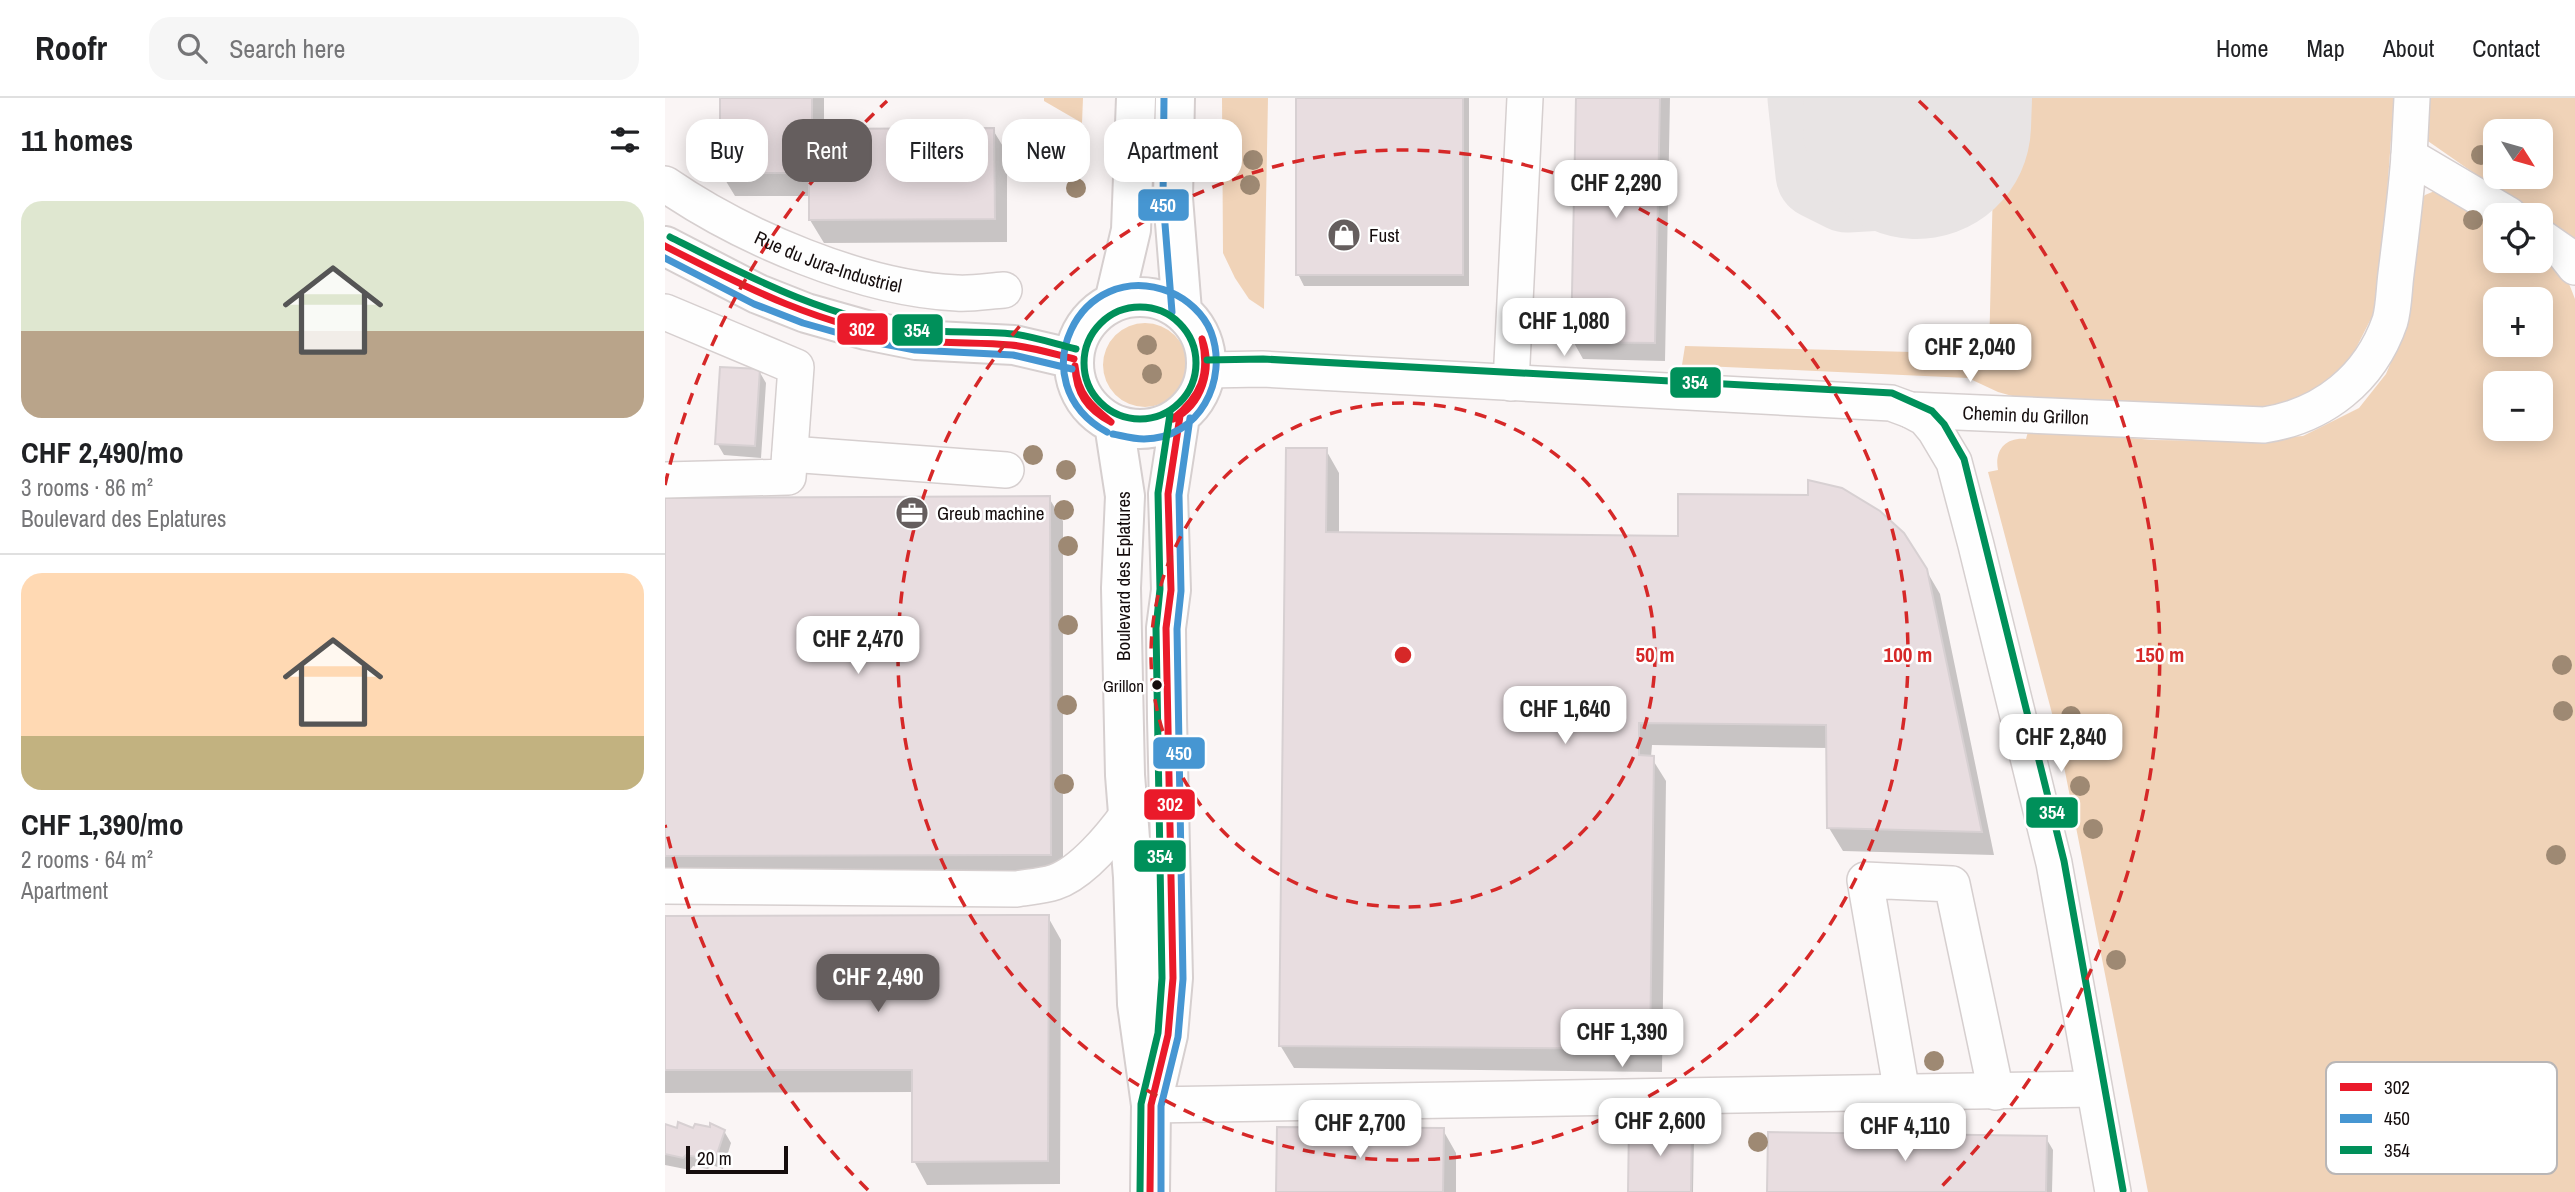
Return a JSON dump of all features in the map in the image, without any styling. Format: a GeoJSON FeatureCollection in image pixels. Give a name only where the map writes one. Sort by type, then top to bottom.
{"type":"FeatureCollection","features":[{"type":"Feature","properties":{"kind":"main road"},"geometry":{"type":"LineString","coordinates":[[1114,302],[1131,230],[1136,98]]}},
{"type":"Feature","properties":{"kind":"main road"},"geometry":{"type":"LineString","coordinates":[[1175,98],[1174,198],[1182,311]]}},
{"type":"Feature","properties":{"kind":"main road"},"geometry":{"type":"LineString","coordinates":[[665,246],[758,294],[807,313],[866,330],[916,340],[1014,345],[1074,359]]}},
{"type":"Feature","properties":{"kind":"main road"},"geometry":{"type":"LineString","coordinates":[[1149,297],[1169,303],[1182,311],[1191,320],[1204,343],[1207,370],[1198,396],[1180,416],[1168,424],[1141,430],[1114,424],[1091,409],[1077,386],[1074,359],[1083,329],[1092,317],[1114,302],[1128,298],[1149,297]]}},
{"type":"Feature","properties":{"kind":"main road","name":"Boulevard des Eplatures"},"geometry":{"type":"LineString","coordinates":[[1151,1105],[1168,1035],[1173,978],[1166,628],[1171,590],[1168,494],[1180,416]]}},
{"type":"Feature","properties":{"kind":"main road","name":"Boulevard des Eplatures"},"geometry":{"type":"LineString","coordinates":[[1114,424],[1125,496],[1121,588],[1125,775],[1133,877],[1136,1004],[1151,1105],[1150,1192]]}},
{"type":"Feature","properties":{"kind":"street"},"geometry":{"type":"LineString","coordinates":[[1511,383],[1525,98]]}},
{"type":"Feature","properties":{"kind":"street","name":"Chemin du Grillon"},"geometry":{"type":"LineString","coordinates":[[1207,370],[1262,369],[1892,403],[1910,410],[2264,425],[2290,421],[2318,409],[2342,392],[2377,350],[2390,320],[2409,156],[2412,98]]}},
{"type":"Feature","properties":{"kind":"street"},"geometry":{"type":"LineString","coordinates":[[2409,156],[2489,203]]}},
{"type":"Feature","properties":{"kind":"street","name":"Rue du Jura-Industriel"},"geometry":{"type":"LineString","coordinates":[[665,184],[742,229],[846,271],[904,286],[957,293],[1005,289]]}},
{"type":"Feature","properties":{"kind":"street"},"geometry":{"type":"LineString","coordinates":[[2553,245],[2564,253],[2575,267]]}},
{"type":"Feature","properties":{"kind":"street"},"geometry":{"type":"LineString","coordinates":[[665,312],[796,367],[788,477],[665,480]]}},
{"type":"Feature","properties":{"kind":"street"},"geometry":{"type":"LineString","coordinates":[[1910,410],[1925,418],[1935,430],[1954,462],[1961,486],[2054,863],[2113,1192]]}},
{"type":"Feature","properties":{"kind":"street"},"geometry":{"type":"LineString","coordinates":[[790,454],[1006,470]]}},
{"type":"Feature","properties":{"kind":"street"},"geometry":{"type":"LineString","coordinates":[[665,886],[1016,889],[1056,882],[1087,860],[1129,814]]}},
{"type":"Feature","properties":{"kind":"street"},"geometry":{"type":"LineString","coordinates":[[1902,1093],[1864,880],[1952,884],[1996,1092]]}},
{"type":"Feature","properties":{"kind":"street"},"geometry":{"type":"LineString","coordinates":[[1151,1105],[2094,1089]]}},
{"type":"Feature","properties":{"kind":"shaded area"},"geometry":{"type":"Polygon","coordinates":[[[1044,98],[1083,98],[1082,119],[1075,119],[1044,101],[1044,98]]]}},
{"type":"Feature","properties":{"kind":"shaded area"},"geometry":{"type":"Polygon","coordinates":[[[1222,98],[1268,98],[1264,309],[1249,299],[1223,253],[1223,182],[1242,182],[1242,119],[1222,119],[1222,98]]]}},
{"type":"Feature","properties":{"kind":"shaded area"},"geometry":{"type":"Polygon","coordinates":[[[1995,98],[2394,98],[2379,303],[2351,358],[2316,391],[2273,413],[2030,401],[1998,392],[1968,378],[1682,365],[1685,346],[1989,354],[1995,98]]]}},
{"type":"Feature","properties":{"kind":"shaded area"},"geometry":{"type":"Polygon","coordinates":[[[2426,98],[2575,98],[2575,244],[2553,228],[2553,203],[2517,203],[2497,189],[2553,189],[2553,119],[2483,119],[2483,179],[2425,139],[2426,98]]]}},
{"type":"Feature","properties":{"kind":"shaded area"},"geometry":{"type":"Polygon","coordinates":[[[2437,190],[2483,218],[2483,273],[2553,273],[2553,264],[2564,271],[2575,299],[2575,1192],[2148,1192],[2058,736],[1988,472],[1998,470],[1998,456],[2003,446],[2013,440],[2026,439],[2029,428],[2152,440],[2232,441],[2303,436],[2359,408],[2386,374],[2406,327],[2417,203],[2425,195],[2437,190]]]}},
{"type":"Feature","properties":{"kind":"shaded area"},"geometry":{"type":"Polygon","coordinates":[[[1145,323],[1161,326],[1175,335],[1184,349],[1187,365],[1184,381],[1175,395],[1161,404],[1145,407],[1129,404],[1115,395],[1106,381],[1103,365],[1106,349],[1115,335],[1129,326],[1145,323]]]}},
{"type":"Feature","properties":{"kind":"building"},"geometry":{"type":"Polygon","coordinates":[[[720,98],[812,98],[812,119],[782,119],[782,173],[768,173],[768,119],[720,119],[720,98]]]}},
{"type":"Feature","properties":{"kind":"building"},"geometry":{"type":"Polygon","coordinates":[[[1296,98],[1463,98],[1463,275],[1296,275],[1296,98]]]}},
{"type":"Feature","properties":{"kind":"building"},"geometry":{"type":"Polygon","coordinates":[[[1576,98],[1660,98],[1655,343],[1571,342],[1576,98]]]}},
{"type":"Feature","properties":{"kind":"building"},"geometry":{"type":"Polygon","coordinates":[[[988,128],[994,128],[995,219],[809,220],[809,182],[872,182],[872,129],[886,129],[886,182],[988,182],[988,128]]]}},
{"type":"Feature","properties":{"kind":"building"},"geometry":{"type":"Polygon","coordinates":[[[720,367],[760,369],[755,446],[715,444],[720,367]]]}},
{"type":"Feature","properties":{"kind":"building"},"geometry":{"type":"Polygon","coordinates":[[[1286,448],[1327,448],[1326,532],[1678,536],[1678,494],[1808,495],[1808,480],[1842,488],[1880,511],[1904,533],[1927,569],[1982,832],[1827,828],[1826,725],[1639,723],[1639,755],[1654,756],[1650,1049],[1279,1046],[1286,448]]]}},
{"type":"Feature","properties":{"kind":"building"},"geometry":{"type":"Polygon","coordinates":[[[1050,496],[1051,855],[665,856],[665,498],[1050,496]]]}},
{"type":"Feature","properties":{"kind":"building"},"geometry":{"type":"Polygon","coordinates":[[[1049,915],[1048,1161],[912,1162],[912,1070],[665,1070],[665,916],[1049,915]]]}},
{"type":"Feature","properties":{"kind":"building"},"geometry":{"type":"Polygon","coordinates":[[[678,1122],[693,1128],[695,1124],[710,1127],[710,1123],[725,1130],[716,1157],[705,1154],[701,1158],[686,1155],[683,1158],[665,1154],[665,1124],[677,1128],[678,1122]]]}},
{"type":"Feature","properties":{"kind":"building"},"geometry":{"type":"Polygon","coordinates":[[[1629,1124],[1692,1125],[1691,1192],[1628,1192],[1629,1124]]]}},
{"type":"Feature","properties":{"kind":"building"},"geometry":{"type":"Polygon","coordinates":[[[1277,1127],[1444,1128],[1443,1192],[1276,1192],[1277,1127]]]}},
{"type":"Feature","properties":{"kind":"building"},"geometry":{"type":"Polygon","coordinates":[[[1768,1132],[2047,1136],[2046,1192],[1767,1192],[1768,1132]]]}},
{"type":"Feature","properties":{"kind":"taxiway"},"geometry":{"type":"LineString","coordinates":[[1813,98],[1821,174],[1847,187],[1899,184],[1917,125]]}},
{"type":"Feature","properties":{"kind":"runway"},"geometry":{"type":"LineString","coordinates":[[1917,125],[1918,98]]}},
{"type":"Feature","properties":{"kind":"transit line","name":"450"},"geometry":{"type":"LineString","coordinates":[[1164,98],[1163,199],[1172,312]]}},
{"type":"Feature","properties":{"kind":"transit line","name":"354"},"geometry":{"type":"LineString","coordinates":[[670,237],[790,294],[852,316],[918,330],[1014,334],[1076,349]]}},
{"type":"Feature","properties":{"kind":"transit line","name":"302"},"geometry":{"type":"LineString","coordinates":[[665,246],[786,304],[848,325],[915,340],[1019,346],[1074,359]]}},
{"type":"Feature","properties":{"kind":"transit line","name":"450"},"geometry":{"type":"LineString","coordinates":[[665,258],[754,304],[803,323],[863,340],[915,350],[1013,355],[1072,369]]}},
{"type":"Feature","properties":{"kind":"transit line","name":"450"},"geometry":{"type":"LineString","coordinates":[[1107,432],[1080,410],[1067,384],[1064,357],[1071,330],[1087,308],[1109,292],[1138,286],[1170,292],[1194,308],[1211,332],[1216,350],[1212,387],[1205,404],[1194,418],[1180,429],[1163,436],[1144,439],[1113,434]]}},
{"type":"Feature","properties":{"kind":"transit line","name":"354"},"geometry":{"type":"LineString","coordinates":[[1140,307],[1161,311],[1180,323],[1192,342],[1196,363],[1192,384],[1180,403],[1161,415],[1140,419],[1119,415],[1100,403],[1088,384],[1084,363],[1088,342],[1100,323],[1119,311],[1140,307]]}},
{"type":"Feature","properties":{"kind":"transit line","name":"302"},"geometry":{"type":"LineString","coordinates":[[1173,419],[1190,402],[1201,384],[1205,363],[1202,339]]}},
{"type":"Feature","properties":{"kind":"transit line","name":"302"},"geometry":{"type":"LineString","coordinates":[[1173,419],[1191,405],[1203,385],[1206,362],[1202,339]]}},
{"type":"Feature","properties":{"kind":"transit line","name":"354"},"geometry":{"type":"LineString","coordinates":[[1207,360],[1263,359],[1892,393],[1932,411],[1944,424],[1964,459],[2064,861],[2123,1190]]}},
{"type":"Feature","properties":{"kind":"transit line","name":"302"},"geometry":{"type":"LineString","coordinates":[[1075,366],[1082,392],[1111,422]]}},
{"type":"Feature","properties":{"kind":"transit line","name":"302"},"geometry":{"type":"LineString","coordinates":[[1075,366],[1084,399],[1095,412],[1111,422]]}},
{"type":"Feature","properties":{"kind":"transit line","name":"354"},"geometry":{"type":"LineString","coordinates":[[1140,1192],[1141,1104],[1158,1033],[1162,978],[1156,628],[1160,589],[1158,493],[1170,414]]}},
{"type":"Feature","properties":{"kind":"transit line","name":"302"},"geometry":{"type":"LineString","coordinates":[[1150,1192],[1151,1105],[1168,1035],[1173,978],[1166,628],[1171,590],[1168,494],[1180,416]]}},
{"type":"Feature","properties":{"kind":"transit line","name":"450"},"geometry":{"type":"LineString","coordinates":[[1161,1192],[1161,1106],[1178,1037],[1183,979],[1177,629],[1181,591],[1179,495],[1190,418]]}},
{"type":"Feature","properties":{"kind":"place","name":"Fust"},"geometry":{"type":"Point","coordinates":[1344,235]}},
{"type":"Feature","properties":{"kind":"place","name":"Greub machine"},"geometry":{"type":"Point","coordinates":[912,513]}},
{"type":"Feature","properties":{"kind":"place","name":"Grillon"},"geometry":{"type":"Point","coordinates":[1157,685]}}]}
